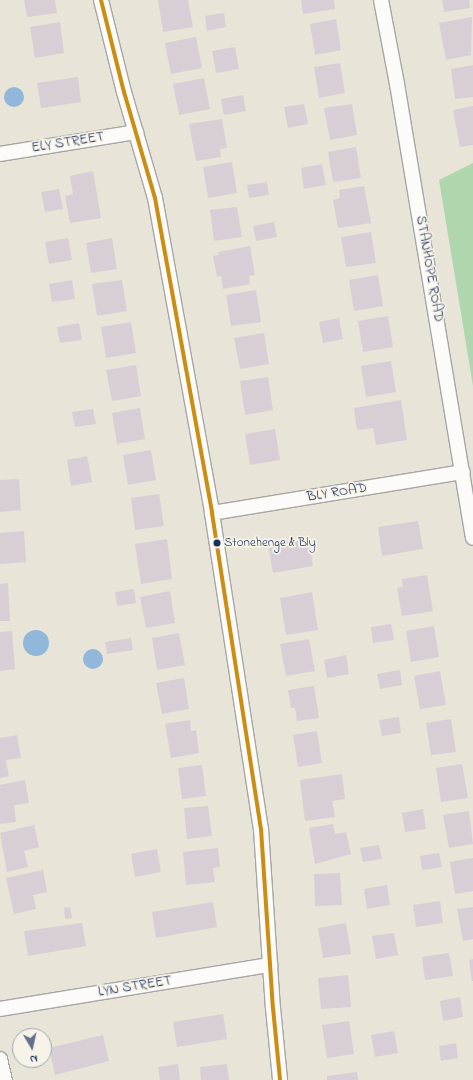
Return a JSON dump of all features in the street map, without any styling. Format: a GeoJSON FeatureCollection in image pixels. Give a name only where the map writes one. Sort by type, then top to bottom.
{"type":"FeatureCollection","features":[{"type":"Feature","properties":{"kind":"street"},"geometry":{"type":"LineString","coordinates":[[102,0],[136,132],[155,198],[170,270],[212,513],[261,829],[270,964],[280,1080]]}},
{"type":"Feature","properties":{"kind":"street","name":"STANHOPE ROAD"},"geometry":{"type":"LineString","coordinates":[[381,0],[463,472],[473,538]]}},
{"type":"Feature","properties":{"kind":"street","name":"ELY STREET"},"geometry":{"type":"LineString","coordinates":[[0,154],[136,132]]}},
{"type":"Feature","properties":{"kind":"street","name":"BLY ROAD"},"geometry":{"type":"LineString","coordinates":[[212,513],[463,472]]}},
{"type":"Feature","properties":{"kind":"street","name":"LYN STREET"},"geometry":{"type":"LineString","coordinates":[[0,1009],[270,964]]}},
{"type":"Feature","properties":{"kind":"street"},"geometry":{"type":"LineString","coordinates":[[0,1059],[5,1080]]}},
{"type":"Feature","properties":{"kind":"green space"},"geometry":{"type":"Polygon","coordinates":[[[473,163],[473,386],[439,180],[473,163]]]}},
{"type":"Feature","properties":{"kind":"water"},"geometry":{"type":"Polygon","coordinates":[[[14,87],[21,90],[24,97],[21,104],[14,107],[7,104],[4,97],[7,90],[14,87]]]}},
{"type":"Feature","properties":{"kind":"water"},"geometry":{"type":"Polygon","coordinates":[[[36,630],[45,634],[49,643],[45,652],[36,656],[27,652],[23,643],[27,634],[36,630]]]}},
{"type":"Feature","properties":{"kind":"water"},"geometry":{"type":"Polygon","coordinates":[[[93,649],[100,652],[103,659],[100,666],[93,669],[86,666],[83,659],[86,652],[93,649]]]}},
{"type":"Feature","properties":{"kind":"building"},"geometry":{"type":"Polygon","coordinates":[[[24,0],[55,0],[57,13],[27,17],[24,0]]]}},
{"type":"Feature","properties":{"kind":"building"},"geometry":{"type":"Polygon","coordinates":[[[158,0],[188,0],[193,27],[163,32],[158,0]]]}},
{"type":"Feature","properties":{"kind":"building"},"geometry":{"type":"Polygon","coordinates":[[[301,0],[334,0],[335,9],[303,14],[301,0]]]}},
{"type":"Feature","properties":{"kind":"building"},"geometry":{"type":"Polygon","coordinates":[[[442,0],[469,0],[470,8],[444,12],[442,0]]]}},
{"type":"Feature","properties":{"kind":"building"},"geometry":{"type":"Polygon","coordinates":[[[224,13],[226,27],[207,31],[205,16],[224,13]]]}},
{"type":"Feature","properties":{"kind":"building"},"geometry":{"type":"Polygon","coordinates":[[[472,17],[471,55],[446,60],[439,23],[472,17]]]}},
{"type":"Feature","properties":{"kind":"building"},"geometry":{"type":"Polygon","coordinates":[[[336,19],[341,50],[315,55],[310,24],[336,19]]]}},
{"type":"Feature","properties":{"kind":"building"},"geometry":{"type":"Polygon","coordinates":[[[60,22],[64,53],[35,58],[30,27],[60,22]]]}},
{"type":"Feature","properties":{"kind":"building"},"geometry":{"type":"Polygon","coordinates":[[[196,37],[202,68],[171,74],[165,43],[196,37]]]}},
{"type":"Feature","properties":{"kind":"building"},"geometry":{"type":"Polygon","coordinates":[[[235,47],[239,69],[216,73],[212,51],[235,47]]]}},
{"type":"Feature","properties":{"kind":"building"},"geometry":{"type":"Polygon","coordinates":[[[340,63],[345,93],[319,98],[314,67],[340,63]]]}},
{"type":"Feature","properties":{"kind":"building"},"geometry":{"type":"Polygon","coordinates":[[[473,65],[473,97],[455,99],[451,69],[473,65]]]}},
{"type":"Feature","properties":{"kind":"building"},"geometry":{"type":"Polygon","coordinates":[[[78,77],[81,102],[41,108],[37,83],[78,77]]]}},
{"type":"Feature","properties":{"kind":"building"},"geometry":{"type":"Polygon","coordinates":[[[204,78],[210,109],[179,115],[173,84],[204,78]]]}},
{"type":"Feature","properties":{"kind":"building"},"geometry":{"type":"Polygon","coordinates":[[[243,95],[246,111],[224,115],[221,99],[243,95]]]}},
{"type":"Feature","properties":{"kind":"building"},"geometry":{"type":"Polygon","coordinates":[[[304,104],[308,124],[288,128],[284,107],[304,104]]]}},
{"type":"Feature","properties":{"kind":"building"},"geometry":{"type":"Polygon","coordinates":[[[352,104],[357,135],[330,140],[324,108],[352,104]]]}},
{"type":"Feature","properties":{"kind":"building"},"geometry":{"type":"Polygon","coordinates":[[[473,106],[473,145],[460,147],[453,110],[473,106]]]}},
{"type":"Feature","properties":{"kind":"building"},"geometry":{"type":"Polygon","coordinates":[[[222,119],[227,148],[220,149],[221,157],[196,161],[189,124],[222,119]]]}},
{"type":"Feature","properties":{"kind":"building"},"geometry":{"type":"Polygon","coordinates":[[[356,147],[361,178],[333,182],[328,152],[356,147]]]}},
{"type":"Feature","properties":{"kind":"building"},"geometry":{"type":"Polygon","coordinates":[[[232,162],[237,193],[208,198],[203,167],[232,162]]]}},
{"type":"Feature","properties":{"kind":"building"},"geometry":{"type":"Polygon","coordinates":[[[322,164],[326,185],[304,189],[301,168],[322,164]]]}},
{"type":"Feature","properties":{"kind":"building"},"geometry":{"type":"Polygon","coordinates":[[[93,171],[101,218],[70,223],[65,196],[73,194],[70,176],[93,171]]]}},
{"type":"Feature","properties":{"kind":"building"},"geometry":{"type":"Polygon","coordinates":[[[267,182],[269,195],[249,198],[247,185],[267,182]]]}},
{"type":"Feature","properties":{"kind":"building"},"geometry":{"type":"Polygon","coordinates":[[[364,186],[371,223],[338,228],[333,200],[340,198],[339,190],[364,186]]]}},
{"type":"Feature","properties":{"kind":"building"},"geometry":{"type":"Polygon","coordinates":[[[59,189],[63,209],[45,212],[41,192],[59,189]]]}},
{"type":"Feature","properties":{"kind":"building"},"geometry":{"type":"Polygon","coordinates":[[[237,207],[242,237],[214,241],[210,210],[237,207]]]}},
{"type":"Feature","properties":{"kind":"building"},"geometry":{"type":"Polygon","coordinates":[[[274,222],[277,237],[256,241],[253,226],[274,222]]]}},
{"type":"Feature","properties":{"kind":"building"},"geometry":{"type":"Polygon","coordinates":[[[371,232],[376,263],[346,267],[341,237],[371,232]]]}},
{"type":"Feature","properties":{"kind":"building"},"geometry":{"type":"Polygon","coordinates":[[[68,238],[72,260],[49,264],[45,242],[68,238]]]}},
{"type":"Feature","properties":{"kind":"building"},"geometry":{"type":"Polygon","coordinates":[[[112,238],[117,269],[91,273],[86,243],[112,238]]]}},
{"type":"Feature","properties":{"kind":"building"},"geometry":{"type":"Polygon","coordinates":[[[250,246],[255,275],[249,276],[250,284],[223,289],[221,276],[217,277],[213,256],[219,255],[218,252],[250,246]]]}},
{"type":"Feature","properties":{"kind":"building"},"geometry":{"type":"Polygon","coordinates":[[[378,275],[383,306],[354,311],[349,280],[378,275]]]}},
{"type":"Feature","properties":{"kind":"building"},"geometry":{"type":"Polygon","coordinates":[[[72,280],[75,299],[52,302],[49,284],[72,280]]]}},
{"type":"Feature","properties":{"kind":"building"},"geometry":{"type":"Polygon","coordinates":[[[122,280],[127,311],[97,316],[92,284],[122,280]]]}},
{"type":"Feature","properties":{"kind":"building"},"geometry":{"type":"Polygon","coordinates":[[[256,290],[261,322],[231,326],[226,295],[256,290]]]}},
{"type":"Feature","properties":{"kind":"building"},"geometry":{"type":"Polygon","coordinates":[[[388,316],[393,347],[363,352],[358,321],[388,316]]]}},
{"type":"Feature","properties":{"kind":"building"},"geometry":{"type":"Polygon","coordinates":[[[339,318],[343,339],[323,343],[319,322],[339,318]]]}},
{"type":"Feature","properties":{"kind":"building"},"geometry":{"type":"Polygon","coordinates":[[[131,322],[136,353],[106,358],[101,327],[131,322]]]}},
{"type":"Feature","properties":{"kind":"building"},"geometry":{"type":"Polygon","coordinates":[[[79,323],[82,340],[60,343],[57,327],[79,323]]]}},
{"type":"Feature","properties":{"kind":"building"},"geometry":{"type":"Polygon","coordinates":[[[264,333],[269,364],[240,369],[234,338],[264,333]]]}},
{"type":"Feature","properties":{"kind":"building"},"geometry":{"type":"Polygon","coordinates":[[[391,361],[396,392],[366,397],[361,366],[391,361]]]}},
{"type":"Feature","properties":{"kind":"building"},"geometry":{"type":"Polygon","coordinates":[[[136,365],[141,396],[112,401],[106,370],[136,365]]]}},
{"type":"Feature","properties":{"kind":"building"},"geometry":{"type":"Polygon","coordinates":[[[268,377],[273,410],[245,415],[240,381],[268,377]]]}},
{"type":"Feature","properties":{"kind":"building"},"geometry":{"type":"Polygon","coordinates":[[[401,400],[407,440],[376,445],[373,428],[357,430],[354,408],[401,400]]]}},
{"type":"Feature","properties":{"kind":"building"},"geometry":{"type":"Polygon","coordinates":[[[140,408],[145,439],[117,444],[112,413],[140,408]]]}},
{"type":"Feature","properties":{"kind":"building"},"geometry":{"type":"Polygon","coordinates":[[[93,409],[96,424],[75,427],[72,412],[93,409]]]}},
{"type":"Feature","properties":{"kind":"building"},"geometry":{"type":"Polygon","coordinates":[[[275,429],[280,460],[250,465],[245,434],[275,429]]]}},
{"type":"Feature","properties":{"kind":"building"},"geometry":{"type":"Polygon","coordinates":[[[151,450],[156,480],[128,485],[123,455],[151,450]]]}},
{"type":"Feature","properties":{"kind":"building"},"geometry":{"type":"Polygon","coordinates":[[[87,456],[92,482],[71,486],[67,460],[87,456]]]}},
{"type":"Feature","properties":{"kind":"building"},"geometry":{"type":"Polygon","coordinates":[[[19,479],[21,510],[0,512],[0,480],[19,479]]]}},
{"type":"Feature","properties":{"kind":"building"},"geometry":{"type":"Polygon","coordinates":[[[159,494],[164,526],[135,530],[131,498],[159,494]]]}},
{"type":"Feature","properties":{"kind":"building"},"geometry":{"type":"Polygon","coordinates":[[[418,521],[423,549],[382,556],[378,527],[418,521]]]}},
{"type":"Feature","properties":{"kind":"building"},"geometry":{"type":"Polygon","coordinates":[[[24,531],[26,562],[0,564],[0,533],[24,531]]]}},
{"type":"Feature","properties":{"kind":"building"},"geometry":{"type":"Polygon","coordinates":[[[308,538],[313,566],[273,573],[268,545],[308,538]]]}},
{"type":"Feature","properties":{"kind":"building"},"geometry":{"type":"Polygon","coordinates":[[[167,539],[172,579],[141,584],[135,544],[167,539]]]}},
{"type":"Feature","properties":{"kind":"building"},"geometry":{"type":"Polygon","coordinates":[[[427,575],[433,611],[402,616],[397,588],[403,587],[402,579],[427,575]]]}},
{"type":"Feature","properties":{"kind":"building"},"geometry":{"type":"Polygon","coordinates":[[[8,583],[10,621],[0,621],[0,584],[8,583]]]}},
{"type":"Feature","properties":{"kind":"building"},"geometry":{"type":"Polygon","coordinates":[[[134,589],[136,603],[117,606],[115,592],[134,589]]]}},
{"type":"Feature","properties":{"kind":"building"},"geometry":{"type":"Polygon","coordinates":[[[170,591],[175,623],[146,628],[140,597],[170,591]]]}},
{"type":"Feature","properties":{"kind":"building"},"geometry":{"type":"Polygon","coordinates":[[[312,592],[318,630],[286,635],[280,598],[312,592]]]}},
{"type":"Feature","properties":{"kind":"building"},"geometry":{"type":"Polygon","coordinates":[[[391,624],[394,640],[373,643],[371,627],[391,624]]]}},
{"type":"Feature","properties":{"kind":"building"},"geometry":{"type":"Polygon","coordinates":[[[434,626],[439,657],[411,662],[406,631],[434,626]]]}},
{"type":"Feature","properties":{"kind":"building"},"geometry":{"type":"Polygon","coordinates":[[[12,631],[15,669],[0,671],[0,632],[12,631]]]}},
{"type":"Feature","properties":{"kind":"building"},"geometry":{"type":"Polygon","coordinates":[[[179,633],[185,665],[157,670],[152,638],[179,633]]]}},
{"type":"Feature","properties":{"kind":"building"},"geometry":{"type":"Polygon","coordinates":[[[131,638],[133,650],[107,654],[105,642],[131,638]]]}},
{"type":"Feature","properties":{"kind":"building"},"geometry":{"type":"Polygon","coordinates":[[[309,639],[315,671],[286,676],[280,644],[309,639]]]}},
{"type":"Feature","properties":{"kind":"building"},"geometry":{"type":"Polygon","coordinates":[[[346,655],[349,674],[327,678],[324,660],[346,655]]]}},
{"type":"Feature","properties":{"kind":"building"},"geometry":{"type":"Polygon","coordinates":[[[400,670],[402,685],[380,689],[377,674],[400,670]]]}},
{"type":"Feature","properties":{"kind":"building"},"geometry":{"type":"Polygon","coordinates":[[[440,671],[446,705],[420,709],[414,676],[440,671]]]}},
{"type":"Feature","properties":{"kind":"building"},"geometry":{"type":"Polygon","coordinates":[[[184,678],[189,709],[162,714],[156,683],[184,678]]]}},
{"type":"Feature","properties":{"kind":"building"},"geometry":{"type":"Polygon","coordinates":[[[314,686],[319,718],[297,721],[295,708],[291,708],[288,690],[314,686]]]}},
{"type":"Feature","properties":{"kind":"building"},"geometry":{"type":"Polygon","coordinates":[[[399,717],[401,733],[382,736],[379,720],[399,717]]]}},
{"type":"Feature","properties":{"kind":"building"},"geometry":{"type":"Polygon","coordinates":[[[451,719],[456,752],[431,755],[426,723],[451,719]]]}},
{"type":"Feature","properties":{"kind":"building"},"geometry":{"type":"Polygon","coordinates":[[[190,720],[191,731],[196,730],[199,753],[171,758],[165,724],[190,720]]]}},
{"type":"Feature","properties":{"kind":"building"},"geometry":{"type":"Polygon","coordinates":[[[317,731],[322,763],[298,767],[293,735],[317,731]]]}},
{"type":"Feature","properties":{"kind":"building"},"geometry":{"type":"Polygon","coordinates":[[[17,735],[21,758],[6,760],[9,776],[0,778],[0,738],[17,735]]]}},
{"type":"Feature","properties":{"kind":"building"},"geometry":{"type":"Polygon","coordinates":[[[462,764],[468,798],[441,802],[436,768],[462,764]]]}},
{"type":"Feature","properties":{"kind":"building"},"geometry":{"type":"Polygon","coordinates":[[[202,765],[206,796],[182,799],[178,768],[202,765]]]}},
{"type":"Feature","properties":{"kind":"building"},"geometry":{"type":"Polygon","coordinates":[[[342,774],[345,799],[332,801],[335,817],[305,821],[300,780],[342,774]]]}},
{"type":"Feature","properties":{"kind":"building"},"geometry":{"type":"Polygon","coordinates":[[[25,780],[29,803],[14,805],[16,822],[0,824],[0,785],[25,780]]]}},
{"type":"Feature","properties":{"kind":"building"},"geometry":{"type":"Polygon","coordinates":[[[208,806],[212,836],[187,839],[184,808],[208,806]]]}},
{"type":"Feature","properties":{"kind":"building"},"geometry":{"type":"Polygon","coordinates":[[[423,809],[426,829],[405,832],[402,813],[423,809]]]}},
{"type":"Feature","properties":{"kind":"building"},"geometry":{"type":"Polygon","coordinates":[[[469,811],[473,844],[449,848],[443,815],[469,811]]]}},
{"type":"Feature","properties":{"kind":"building"},"geometry":{"type":"Polygon","coordinates":[[[333,824],[335,834],[346,832],[351,854],[315,864],[309,828],[333,824]]]}},
{"type":"Feature","properties":{"kind":"building"},"geometry":{"type":"Polygon","coordinates":[[[34,825],[39,847],[24,851],[28,867],[7,872],[0,833],[34,825]]]}},
{"type":"Feature","properties":{"kind":"building"},"geometry":{"type":"Polygon","coordinates":[[[379,845],[382,859],[363,862],[360,848],[379,845]]]}},
{"type":"Feature","properties":{"kind":"building"},"geometry":{"type":"Polygon","coordinates":[[[218,848],[220,867],[213,868],[215,882],[186,885],[183,852],[218,848]]]}},
{"type":"Feature","properties":{"kind":"building"},"geometry":{"type":"Polygon","coordinates":[[[157,849],[161,872],[135,877],[131,854],[157,849]]]}},
{"type":"Feature","properties":{"kind":"building"},"geometry":{"type":"Polygon","coordinates":[[[439,853],[442,867],[422,870],[420,856],[439,853]]]}},
{"type":"Feature","properties":{"kind":"building"},"geometry":{"type":"Polygon","coordinates":[[[473,858],[473,891],[455,894],[450,862],[473,858]]]}},
{"type":"Feature","properties":{"kind":"building"},"geometry":{"type":"Polygon","coordinates":[[[43,870],[47,892],[33,895],[36,909],[14,914],[6,878],[43,870]]]}},
{"type":"Feature","properties":{"kind":"building"},"geometry":{"type":"Polygon","coordinates":[[[340,873],[342,905],[315,906],[314,874],[340,873]]]}},
{"type":"Feature","properties":{"kind":"building"},"geometry":{"type":"Polygon","coordinates":[[[387,885],[390,905],[367,909],[364,889],[387,885]]]}},
{"type":"Feature","properties":{"kind":"building"},"geometry":{"type":"Polygon","coordinates":[[[440,901],[443,923],[416,927],[413,905],[440,901]]]}},
{"type":"Feature","properties":{"kind":"building"},"geometry":{"type":"Polygon","coordinates":[[[213,902],[217,927],[156,938],[152,912],[213,902]]]}},
{"type":"Feature","properties":{"kind":"building"},"geometry":{"type":"Polygon","coordinates":[[[70,907],[72,918],[65,919],[64,908],[70,907]]]}},
{"type":"Feature","properties":{"kind":"building"},"geometry":{"type":"Polygon","coordinates":[[[473,907],[473,939],[463,941],[457,909],[473,907]]]}},
{"type":"Feature","properties":{"kind":"building"},"geometry":{"type":"Polygon","coordinates":[[[82,923],[86,946],[28,956],[24,931],[82,923]]]}},
{"type":"Feature","properties":{"kind":"building"},"geometry":{"type":"Polygon","coordinates":[[[346,923],[351,954],[323,958],[318,928],[346,923]]]}},
{"type":"Feature","properties":{"kind":"building"},"geometry":{"type":"Polygon","coordinates":[[[394,933],[398,955],[376,959],[372,936],[394,933]]]}},
{"type":"Feature","properties":{"kind":"building"},"geometry":{"type":"Polygon","coordinates":[[[449,953],[453,976],[425,980],[422,957],[449,953]]]}},
{"type":"Feature","properties":{"kind":"building"},"geometry":{"type":"Polygon","coordinates":[[[473,959],[473,981],[472,981],[469,960],[473,959]]]}},
{"type":"Feature","properties":{"kind":"building"},"geometry":{"type":"Polygon","coordinates":[[[348,975],[351,1007],[321,1009],[318,978],[348,975]]]}},
{"type":"Feature","properties":{"kind":"building"},"geometry":{"type":"Polygon","coordinates":[[[460,997],[463,1017],[443,1021],[440,1001],[460,997]]]}},
{"type":"Feature","properties":{"kind":"building"},"geometry":{"type":"Polygon","coordinates":[[[223,1014],[227,1039],[177,1047],[173,1022],[223,1014]]]}},
{"type":"Feature","properties":{"kind":"building"},"geometry":{"type":"Polygon","coordinates":[[[349,1021],[354,1054],[327,1058],[322,1025],[349,1021]]]}},
{"type":"Feature","properties":{"kind":"building"},"geometry":{"type":"Polygon","coordinates":[[[394,1031],[398,1053],[375,1057],[371,1035],[394,1031]]]}},
{"type":"Feature","properties":{"kind":"building"},"geometry":{"type":"Polygon","coordinates":[[[103,1035],[109,1061],[55,1075],[52,1062],[52,1047],[103,1035]]]}},
{"type":"Feature","properties":{"kind":"building"},"geometry":{"type":"Polygon","coordinates":[[[456,1043],[458,1058],[441,1061],[439,1046],[456,1043]]]}},
{"type":"Feature","properties":{"kind":"building"},"geometry":{"type":"Polygon","coordinates":[[[178,1064],[180,1080],[160,1080],[158,1067],[178,1064]]]}},
{"type":"Feature","properties":{"kind":"building"},"geometry":{"type":"Polygon","coordinates":[[[227,1064],[229,1080],[201,1080],[200,1067],[227,1064]]]}},
{"type":"Feature","properties":{"kind":"building"},"geometry":{"type":"Polygon","coordinates":[[[357,1072],[358,1080],[327,1080],[327,1076],[357,1072]]]}},
{"type":"Feature","properties":{"kind":"transit line"},"geometry":{"type":"LineString","coordinates":[[101,0],[124,92],[155,198],[212,513],[261,829],[273,1008],[280,1080]]}},
{"type":"Feature","properties":{"kind":"place","name":"Stonehenge & Bly"},"geometry":{"type":"Point","coordinates":[217,543]}}]}
